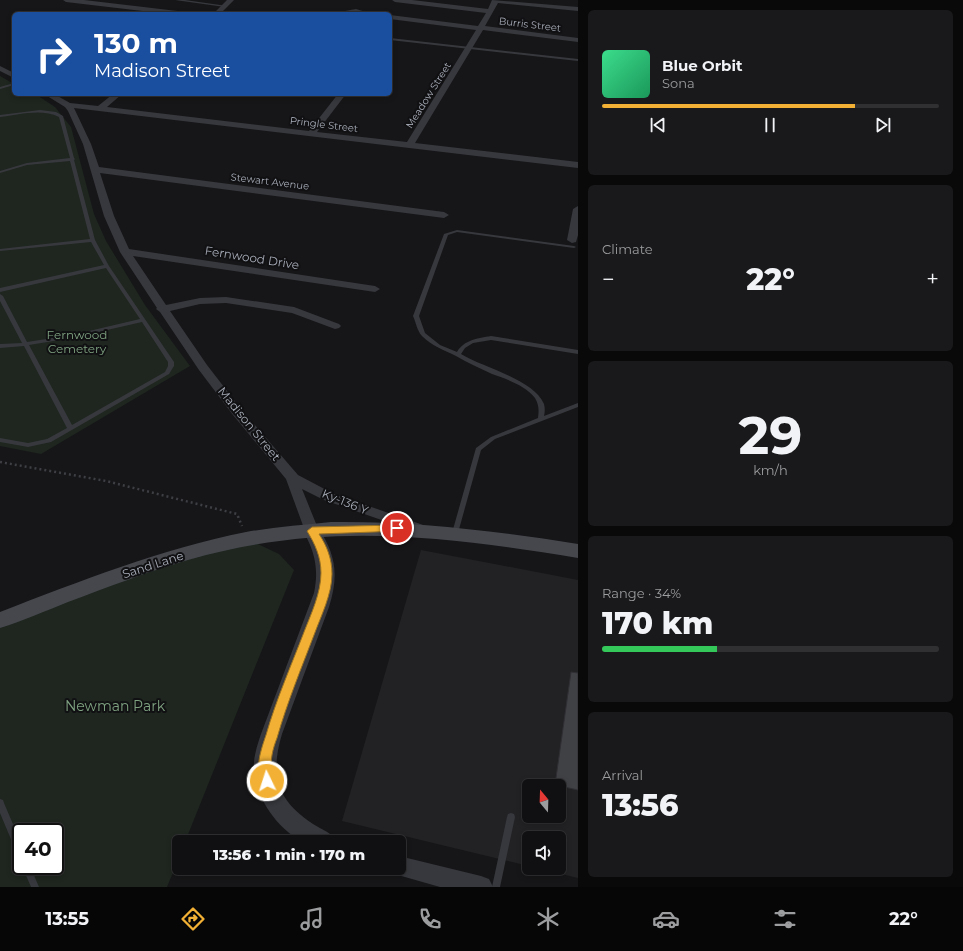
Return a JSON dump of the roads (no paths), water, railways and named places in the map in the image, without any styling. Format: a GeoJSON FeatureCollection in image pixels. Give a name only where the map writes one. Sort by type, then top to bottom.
{"type":"FeatureCollection","features":[{"type":"Feature","properties":{"kind":"main road"},"geometry":{"type":"LineString","coordinates":[[312,531],[369,528],[422,530],[455,533],[578,551]]}},
{"type":"Feature","properties":{"kind":"main road","name":"Sand Lane"},"geometry":{"type":"LineString","coordinates":[[0,620],[158,562],[247,539],[312,531]]}},
{"type":"Feature","properties":{"kind":"street"},"geometry":{"type":"LineString","coordinates":[[66,0],[164,12]]}},
{"type":"Feature","properties":{"kind":"street"},"geometry":{"type":"LineString","coordinates":[[124,12],[140,0]]}},
{"type":"Feature","properties":{"kind":"street"},"geometry":{"type":"LineString","coordinates":[[218,12],[232,0]]}},
{"type":"Feature","properties":{"kind":"street"},"geometry":{"type":"LineString","coordinates":[[395,0],[489,11]]}},
{"type":"Feature","properties":{"kind":"street"},"geometry":{"type":"LineString","coordinates":[[469,47],[495,0],[578,9]]}},
{"type":"Feature","properties":{"kind":"street"},"geometry":{"type":"LineString","coordinates":[[347,12],[358,12]]}},
{"type":"Feature","properties":{"kind":"street","name":"Burris Street"},"geometry":{"type":"LineString","coordinates":[[392,17],[578,40]]}},
{"type":"Feature","properties":{"kind":"street","name":"Meadow Street"},"geometry":{"type":"LineString","coordinates":[[409,146],[465,56],[469,47]]}},
{"type":"Feature","properties":{"kind":"street"},"geometry":{"type":"LineString","coordinates":[[0,68],[12,75]]}},
{"type":"Feature","properties":{"kind":"street"},"geometry":{"type":"LineString","coordinates":[[52,96],[68,105]]}},
{"type":"Feature","properties":{"kind":"street"},"geometry":{"type":"LineString","coordinates":[[100,109],[116,96]]}},
{"type":"Feature","properties":{"kind":"street"},"geometry":{"type":"LineString","coordinates":[[311,134],[340,96]]}},
{"type":"Feature","properties":{"kind":"street","name":"Pringle Street"},"geometry":{"type":"LineString","coordinates":[[68,105],[578,166]]}},
{"type":"Feature","properties":{"kind":"street","name":"Madison Street"},"geometry":{"type":"LineString","coordinates":[[68,105],[87,144],[109,216],[125,252],[162,309],[203,367],[237,412],[293,478],[298,496],[312,531]]}},
{"type":"Feature","properties":{"kind":"street","name":"Stewart Avenue"},"geometry":{"type":"LineString","coordinates":[[94,169],[444,215]]}},
{"type":"Feature","properties":{"kind":"street"},"geometry":{"type":"LineString","coordinates":[[574,246],[578,209]]}},
{"type":"Feature","properties":{"kind":"street","name":"Fernwood Drive"},"geometry":{"type":"LineString","coordinates":[[125,252],[375,289]]}},
{"type":"Feature","properties":{"kind":"street"},"geometry":{"type":"LineString","coordinates":[[162,309],[200,301],[226,300],[294,310],[336,326]]}},
{"type":"Feature","properties":{"kind":"street","name":"Ky-136 Y"},"geometry":{"type":"LineString","coordinates":[[293,478],[329,497],[422,530]]}},
{"type":"Feature","properties":{"kind":"street"},"geometry":{"type":"LineString","coordinates":[[311,835],[293,823],[278,808],[269,790],[265,772],[266,755],[276,720],[325,586],[325,556],[321,545],[312,531]]}},
{"type":"Feature","properties":{"kind":"street"},"geometry":{"type":"LineString","coordinates":[[406,868],[482,887]]}},
{"type":"Feature","properties":{"kind":"lane"},"geometry":{"type":"LineString","coordinates":[[177,0],[187,0],[225,6]]}},
{"type":"Feature","properties":{"kind":"lane"},"geometry":{"type":"LineString","coordinates":[[392,39],[578,60]]}},
{"type":"Feature","properties":{"kind":"lane"},"geometry":{"type":"LineString","coordinates":[[0,88],[12,85]]}},
{"type":"Feature","properties":{"kind":"lane"},"geometry":{"type":"LineString","coordinates":[[0,116],[46,111],[58,114],[64,121],[93,240],[108,266],[171,362],[170,370],[48,441],[34,444],[19,444],[0,440]]}},
{"type":"Feature","properties":{"kind":"lane"},"geometry":{"type":"LineString","coordinates":[[0,172],[27,164],[73,159]]}},
{"type":"Feature","properties":{"kind":"lane"},"geometry":{"type":"LineString","coordinates":[[541,420],[541,403],[535,393],[519,383],[467,362],[458,355],[438,346],[423,334],[416,316],[446,234],[456,231],[574,246]]}},
{"type":"Feature","properties":{"kind":"lane"},"geometry":{"type":"LineString","coordinates":[[0,250],[93,240]]}},
{"type":"Feature","properties":{"kind":"lane"},"geometry":{"type":"LineString","coordinates":[[0,290],[108,266]]}},
{"type":"Feature","properties":{"kind":"lane"},"geometry":{"type":"LineString","coordinates":[[0,296],[71,429]]}},
{"type":"Feature","properties":{"kind":"lane"},"geometry":{"type":"LineString","coordinates":[[0,346],[26,345],[143,320]]}},
{"type":"Feature","properties":{"kind":"lane"},"geometry":{"type":"LineString","coordinates":[[458,355],[460,349],[477,339],[491,338],[578,352]]}},
{"type":"Feature","properties":{"kind":"lane"},"geometry":{"type":"LineString","coordinates":[[455,533],[478,448],[493,438],[578,405]]}},
{"type":"Feature","properties":{"kind":"lane"},"geometry":{"type":"LineString","coordinates":[[0,803],[12,832]]}},
{"type":"Feature","properties":{"kind":"lane"},"geometry":{"type":"LineString","coordinates":[[482,887],[511,817]]}},
{"type":"Feature","properties":{"kind":"lane"},"geometry":{"type":"LineString","coordinates":[[30,875],[35,887]]}},
{"type":"Feature","properties":{"kind":"park label","name":"Fernwood Cemetery"},"geometry":{"type":"Point","coordinates":[77,342]}},
{"type":"Feature","properties":{"kind":"park label","name":"Newman Park"},"geometry":{"type":"Point","coordinates":[115,706]}}]}
